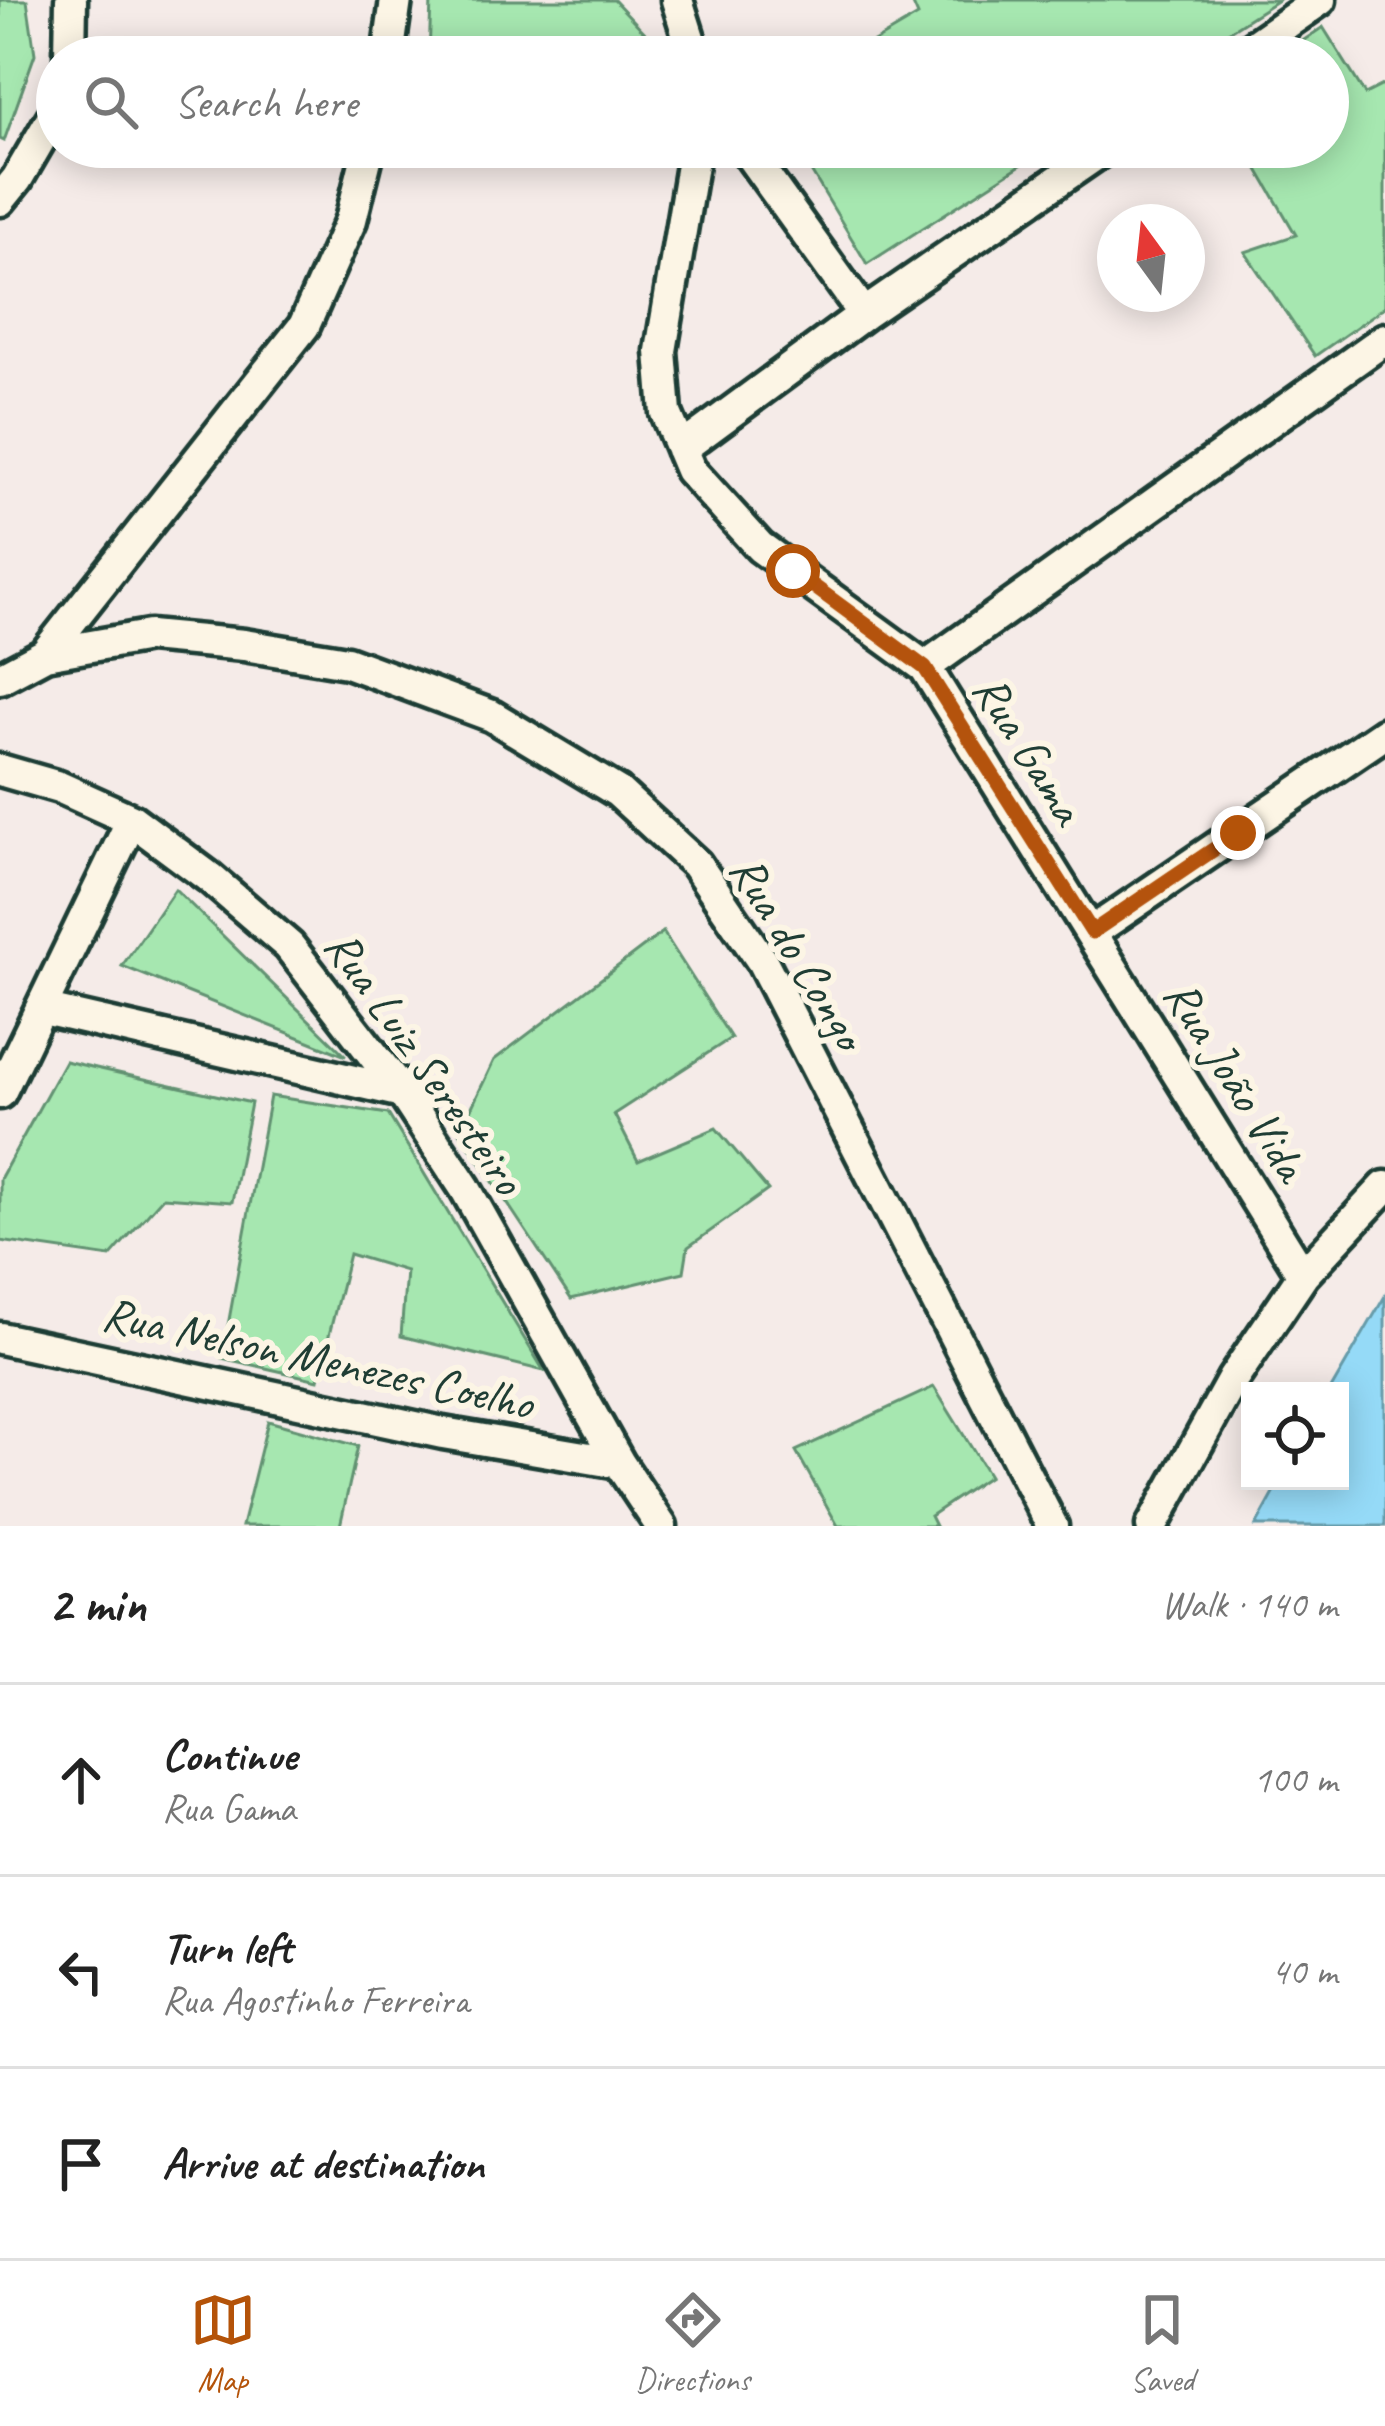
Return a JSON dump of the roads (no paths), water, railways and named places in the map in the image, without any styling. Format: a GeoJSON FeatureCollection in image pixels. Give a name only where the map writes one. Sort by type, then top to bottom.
{"type":"FeatureCollection","features":[{"type":"Feature","properties":{"kind":"street"},"geometry":{"type":"LineString","coordinates":[[70,36],[71,0]]}},
{"type":"Feature","properties":{"kind":"street"},"geometry":{"type":"LineString","coordinates":[[391,36],[396,0]]}},
{"type":"Feature","properties":{"kind":"street"},"geometry":{"type":"LineString","coordinates":[[677,0],[688,36]]}},
{"type":"Feature","properties":{"kind":"street"},"geometry":{"type":"LineString","coordinates":[[1268,36],[1320,0]]}},
{"type":"Feature","properties":{"kind":"street"},"geometry":{"type":"LineString","coordinates":[[0,200],[36,146]]}},
{"type":"Feature","properties":{"kind":"street"},"geometry":{"type":"LineString","coordinates":[[0,678],[45,654],[304,326],[334,266],[364,168]]}},
{"type":"Feature","properties":{"kind":"street","name":"Rua Gama"},"geometry":{"type":"LineString","coordinates":[[692,168],[661,351],[666,413],[690,470],[760,547],[925,668],[1092,932]]}},
{"type":"Feature","properties":{"kind":"street"},"geometry":{"type":"LineString","coordinates":[[759,168],[864,314]]}},
{"type":"Feature","properties":{"kind":"street"},"geometry":{"type":"LineString","coordinates":[[681,448],[864,314],[1076,168]]}},
{"type":"Feature","properties":{"kind":"street"},"geometry":{"type":"LineString","coordinates":[[925,668],[1385,339]]}},
{"type":"Feature","properties":{"kind":"street","name":"Rua do Congo"},"geometry":{"type":"LineString","coordinates":[[45,654],[148,636],[347,662],[493,716],[618,792],[696,864],[762,962],[1052,1526]]}},
{"type":"Feature","properties":{"kind":"street"},"geometry":{"type":"LineString","coordinates":[[1092,932],[1385,734]]}},
{"type":"Feature","properties":{"kind":"street","name":"Rua Luiz Seresteiro"},"geometry":{"type":"LineString","coordinates":[[0,770],[59,787],[132,820],[289,946],[402,1092],[465,1188],[661,1526]]}},
{"type":"Feature","properties":{"kind":"street"},"geometry":{"type":"LineString","coordinates":[[0,1093],[132,820]]}},
{"type":"Feature","properties":{"kind":"street","name":"Rua João Vida"},"geometry":{"type":"LineString","coordinates":[[1092,932],[1303,1275]]}},
{"type":"Feature","properties":{"kind":"street"},"geometry":{"type":"LineString","coordinates":[[43,1009],[402,1092]]}},
{"type":"Feature","properties":{"kind":"street"},"geometry":{"type":"LineString","coordinates":[[1152,1526],[1233,1379],[1303,1275],[1385,1187]]}},
{"type":"Feature","properties":{"kind":"street","name":"Rua Nelson Menezes Coelho"},"geometry":{"type":"LineString","coordinates":[[0,1338],[443,1433],[620,1462]]}},
{"type":"Feature","properties":{"kind":"water"},"geometry":{"type":"Polygon","coordinates":[[[1385,1296],[1385,1526],[1256,1526],[1276,1490],[1349,1490],[1349,1382],[1335,1382],[1385,1296]]]}}]}
